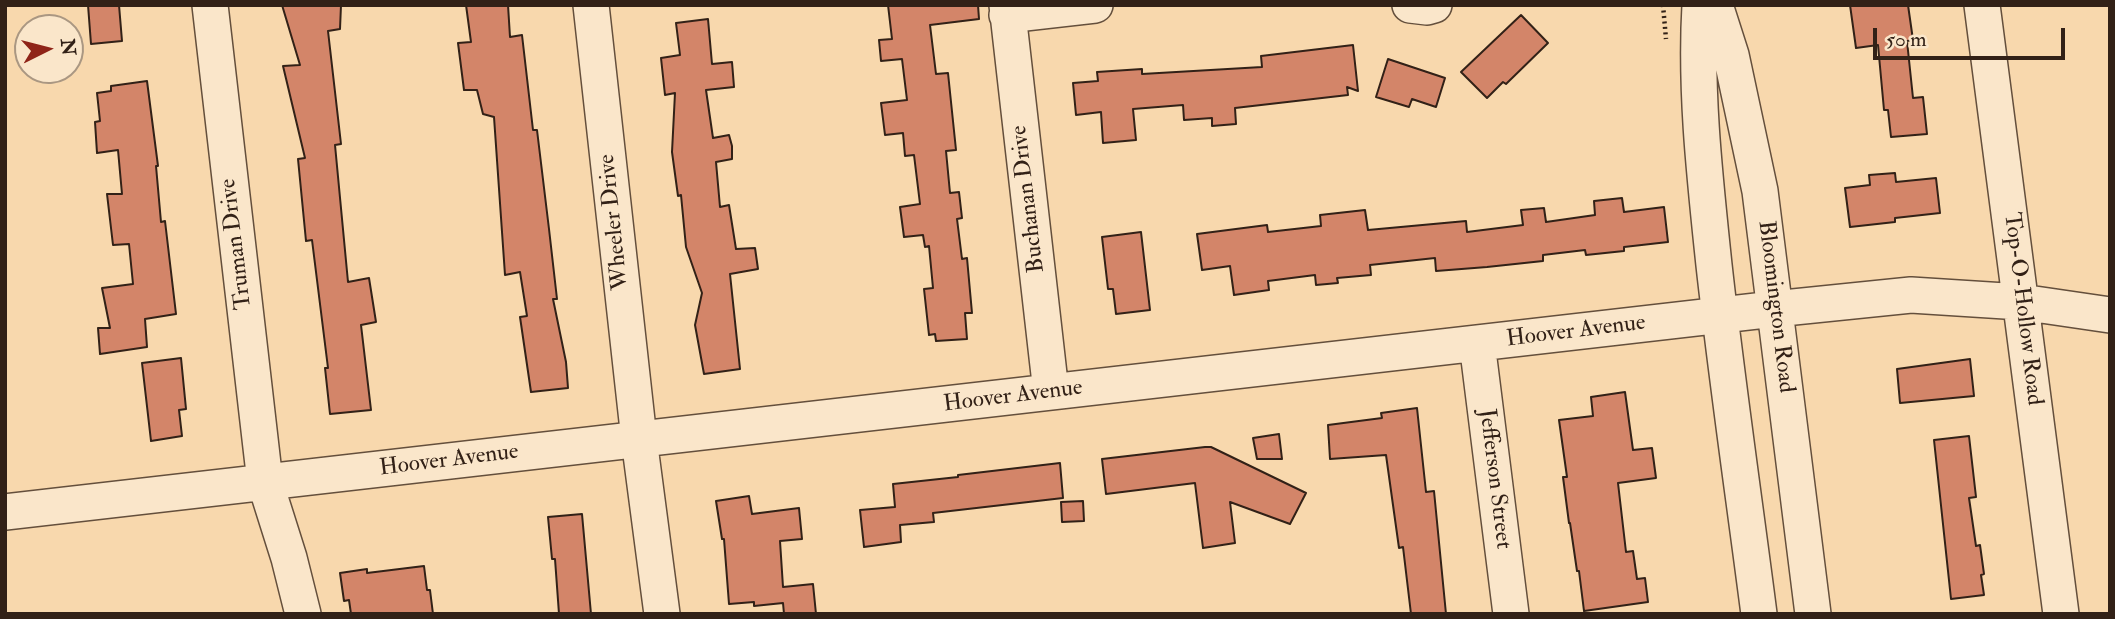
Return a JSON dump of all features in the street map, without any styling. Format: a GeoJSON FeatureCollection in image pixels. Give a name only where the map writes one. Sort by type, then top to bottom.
{"type":"FeatureCollection","features":[{"type":"Feature","properties":{"kind":"street","name":"Truman Drive"},"geometry":{"type":"LineString","coordinates":[[210,5],[265,482],[303,614]]}},
{"type":"Feature","properties":{"kind":"street","name":"Wheeler Drive"},"geometry":{"type":"LineString","coordinates":[[591,5],[639,439],[662,614]]}},
{"type":"Feature","properties":{"kind":"street"},"geometry":{"type":"LineString","coordinates":[[1007,10],[1095,5]]}},
{"type":"Feature","properties":{"kind":"street"},"geometry":{"type":"LineString","coordinates":[[1409,5],[1434,5]]}},
{"type":"Feature","properties":{"kind":"street"},"geometry":{"type":"LineString","coordinates":[[1700,5],[1697,60],[1707,198],[1759,614]]}},
{"type":"Feature","properties":{"kind":"street","name":"Bloomington Road"},"geometry":{"type":"LineString","coordinates":[[1715,5],[1731,55],[1760,191],[1813,614]]}},
{"type":"Feature","properties":{"kind":"street","name":"Top-O-Hollow Road"},"geometry":{"type":"LineString","coordinates":[[1982,5],[2061,614]]}},
{"type":"Feature","properties":{"kind":"street","name":"Buchanan Drive"},"geometry":{"type":"LineString","coordinates":[[1007,10],[1051,392]]}},
{"type":"Feature","properties":{"kind":"street","name":"Hoover Avenue"},"geometry":{"type":"LineString","coordinates":[[5,512],[1911,295],[2021,302],[2110,315]]}},
{"type":"Feature","properties":{"kind":"street","name":"Jefferson Street"},"geometry":{"type":"LineString","coordinates":[[1478,343],[1511,614]]}},
{"type":"Feature","properties":{"kind":"building"},"geometry":{"type":"Polygon","coordinates":[[[88,5],[119,5],[122,41],[91,44],[88,5]]]}},
{"type":"Feature","properties":{"kind":"building"},"geometry":{"type":"Polygon","coordinates":[[[282,5],[341,5],[340,29],[328,31],[341,144],[335,145],[348,282],[369,278],[376,322],[361,325],[371,410],[330,414],[325,368],[328,368],[312,240],[306,241],[298,159],[305,158],[283,66],[300,65],[282,5]]]}},
{"type":"Feature","properties":{"kind":"building"},"geometry":{"type":"Polygon","coordinates":[[[466,5],[508,5],[510,37],[522,35],[533,130],[537,130],[549,229],[557,299],[553,299],[566,362],[568,388],[531,392],[520,317],[527,316],[520,272],[505,275],[494,117],[483,114],[477,90],[464,90],[458,43],[471,42],[466,5]]]}},
{"type":"Feature","properties":{"kind":"building"},"geometry":{"type":"Polygon","coordinates":[[[888,5],[978,5],[979,19],[930,25],[936,74],[948,73],[956,150],[946,151],[950,193],[959,192],[962,218],[957,219],[962,259],[967,258],[972,313],[965,313],[967,339],[936,341],[935,334],[929,335],[924,289],[933,288],[929,246],[925,247],[923,235],[904,237],[900,207],[920,204],[914,155],[905,156],[903,133],[885,135],[881,103],[907,100],[902,59],[881,61],[879,40],[892,39],[888,5]]]}},
{"type":"Feature","properties":{"kind":"building"},"geometry":{"type":"Polygon","coordinates":[[[1850,5],[1908,5],[1913,40],[1907,41],[1913,98],[1923,97],[1927,134],[1891,137],[1888,110],[1884,110],[1878,45],[1856,48],[1850,5]]]}},
{"type":"Feature","properties":{"kind":"building"},"geometry":{"type":"Polygon","coordinates":[[[1521,15],[1548,43],[1506,84],[1503,82],[1487,98],[1461,72],[1521,15]]]}},
{"type":"Feature","properties":{"kind":"building"},"geometry":{"type":"Polygon","coordinates":[[[708,19],[712,64],[732,62],[734,87],[706,90],[713,138],[729,135],[732,146],[732,159],[716,162],[720,207],[729,205],[736,249],[755,248],[758,269],[730,274],[740,369],[704,374],[695,325],[702,293],[686,247],[681,195],[678,196],[672,152],[675,93],[665,95],[661,58],[680,55],[676,23],[708,19]]]}},
{"type":"Feature","properties":{"kind":"building"},"geometry":{"type":"Polygon","coordinates":[[[1353,45],[1358,91],[1347,87],[1348,95],[1235,108],[1236,124],[1212,126],[1212,118],[1184,120],[1183,105],[1133,109],[1136,140],[1103,143],[1101,112],[1076,115],[1073,83],[1098,81],[1097,72],[1142,69],[1142,74],[1262,67],[1261,56],[1353,45]]]}},
{"type":"Feature","properties":{"kind":"building"},"geometry":{"type":"Polygon","coordinates":[[[1388,59],[1445,78],[1436,107],[1412,99],[1409,107],[1376,97],[1388,59]]]}},
{"type":"Feature","properties":{"kind":"building"},"geometry":{"type":"Polygon","coordinates":[[[147,81],[158,166],[161,222],[165,221],[176,314],[145,319],[147,347],[100,354],[98,328],[110,328],[102,288],[133,284],[129,244],[113,245],[107,194],[122,194],[118,150],[97,153],[95,122],[100,121],[97,93],[111,91],[111,86],[147,81]]]}},
{"type":"Feature","properties":{"kind":"building"},"geometry":{"type":"Polygon","coordinates":[[[1895,173],[1896,182],[1936,178],[1940,213],[1850,227],[1845,188],[1870,185],[1869,175],[1895,173]]]}},
{"type":"Feature","properties":{"kind":"building"},"geometry":{"type":"Polygon","coordinates":[[[1622,198],[1624,212],[1664,207],[1668,242],[1624,247],[1624,251],[1586,255],[1585,250],[1543,255],[1543,261],[1436,271],[1435,258],[1370,265],[1371,275],[1337,278],[1338,283],[1316,285],[1315,275],[1268,281],[1269,290],[1234,295],[1230,266],[1202,270],[1197,234],[1267,225],[1268,232],[1321,226],[1320,215],[1365,210],[1368,230],[1466,221],[1467,232],[1523,225],[1521,210],[1544,208],[1546,222],[1595,215],[1594,201],[1622,198]]]}},
{"type":"Feature","properties":{"kind":"building"},"geometry":{"type":"Polygon","coordinates":[[[1141,232],[1150,310],[1116,314],[1113,289],[1108,289],[1102,237],[1141,232]]]}},
{"type":"Feature","properties":{"kind":"building"},"geometry":{"type":"Polygon","coordinates":[[[181,358],[186,409],[179,410],[182,436],[151,441],[142,363],[181,358]]]}},
{"type":"Feature","properties":{"kind":"building"},"geometry":{"type":"Polygon","coordinates":[[[1970,359],[1974,396],[1900,403],[1897,369],[1970,359]]]}},
{"type":"Feature","properties":{"kind":"building"},"geometry":{"type":"Polygon","coordinates":[[[1625,392],[1633,450],[1652,448],[1656,478],[1618,483],[1626,552],[1633,551],[1637,579],[1645,578],[1648,602],[1584,611],[1569,523],[1563,477],[1567,477],[1559,420],[1593,416],[1591,397],[1625,392]]]}},
{"type":"Feature","properties":{"kind":"building"},"geometry":{"type":"Polygon","coordinates":[[[1417,408],[1426,492],[1434,491],[1446,614],[1411,614],[1403,547],[1399,548],[1386,455],[1330,459],[1328,425],[1382,418],[1381,413],[1417,408]]]}},
{"type":"Feature","properties":{"kind":"building"},"geometry":{"type":"Polygon","coordinates":[[[1279,434],[1282,459],[1257,459],[1253,438],[1279,434]]]}},
{"type":"Feature","properties":{"kind":"building"},"geometry":{"type":"Polygon","coordinates":[[[1969,436],[1976,497],[1969,498],[1976,546],[1980,545],[1984,595],[1951,599],[1934,440],[1969,436]]]}},
{"type":"Feature","properties":{"kind":"building"},"geometry":{"type":"Polygon","coordinates":[[[1211,447],[1306,493],[1290,524],[1230,502],[1235,543],[1203,548],[1195,483],[1106,494],[1102,459],[1211,447]]]}},
{"type":"Feature","properties":{"kind":"building"},"geometry":{"type":"Polygon","coordinates":[[[1060,463],[1063,498],[933,513],[934,522],[900,525],[901,542],[864,547],[860,510],[895,507],[893,484],[1060,463]]]}},
{"type":"Feature","properties":{"kind":"building"},"geometry":{"type":"Polygon","coordinates":[[[749,496],[752,514],[799,508],[802,539],[780,541],[783,587],[813,584],[816,614],[784,614],[783,603],[754,606],[754,602],[729,604],[724,539],[716,501],[749,496]]]}},
{"type":"Feature","properties":{"kind":"building"},"geometry":{"type":"Polygon","coordinates":[[[1083,501],[1084,521],[1062,522],[1061,502],[1083,501]]]}},
{"type":"Feature","properties":{"kind":"building"},"geometry":{"type":"Polygon","coordinates":[[[582,514],[591,614],[559,614],[555,559],[552,559],[548,517],[582,514]]]}},
{"type":"Feature","properties":{"kind":"building"},"geometry":{"type":"Polygon","coordinates":[[[424,566],[433,614],[351,614],[349,600],[344,601],[340,573],[367,569],[367,573],[424,566]]]}}]}
